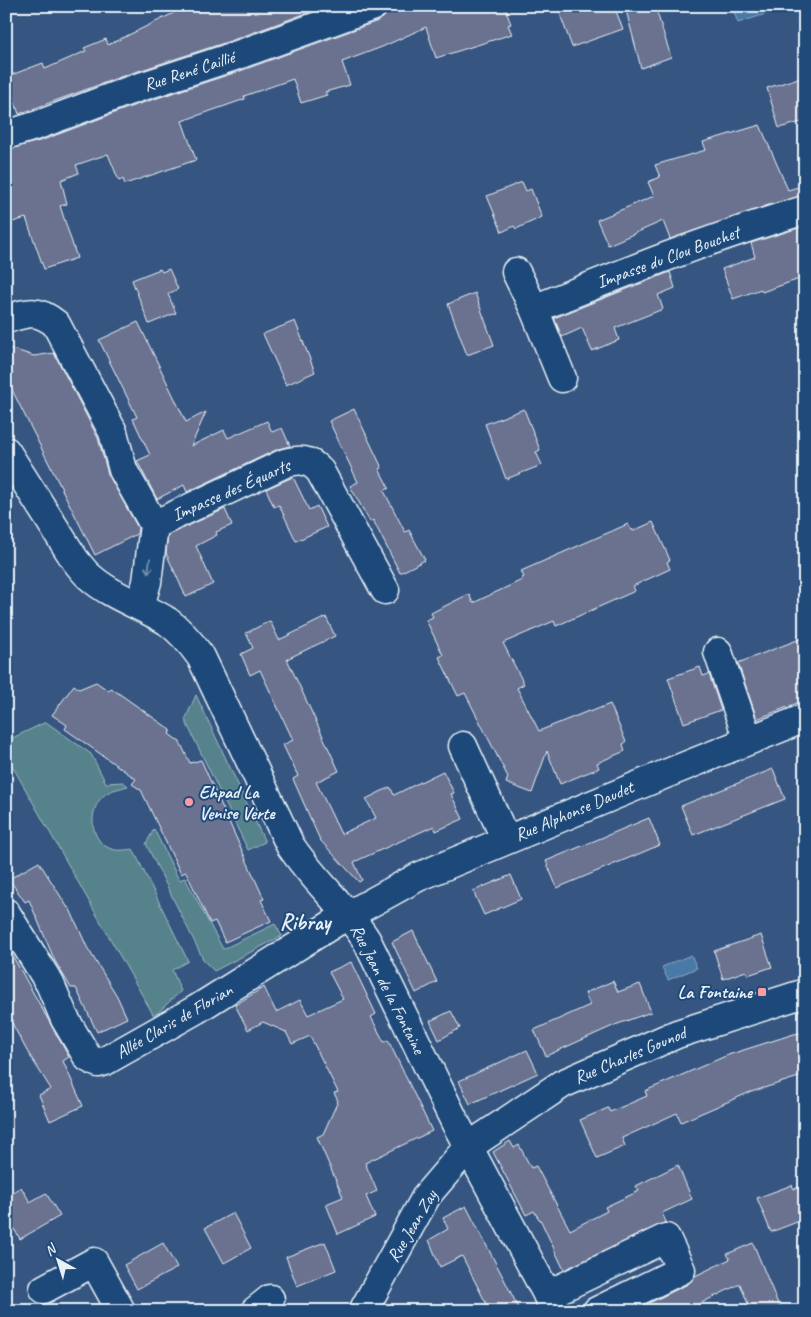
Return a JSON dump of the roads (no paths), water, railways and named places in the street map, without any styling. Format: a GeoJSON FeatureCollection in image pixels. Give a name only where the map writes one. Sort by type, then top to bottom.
{"type":"FeatureCollection","features":[{"type":"Feature","properties":{"kind":"street","name":"Rue René Caillié"},"geometry":{"type":"LineString","coordinates":[[6,135],[128,91],[235,56],[372,6]]}},
{"type":"Feature","properties":{"kind":"street","name":"Impasse du Clou Bouchet"},"geometry":{"type":"LineString","coordinates":[[534,309],[638,266],[805,210]]}},
{"type":"Feature","properties":{"kind":"street"},"geometry":{"type":"LineString","coordinates":[[516,272],[534,309],[562,378]]}},
{"type":"Feature","properties":{"kind":"street","name":"Impasse des Équarts"},"geometry":{"type":"LineString","coordinates":[[6,319],[37,313],[46,316],[56,324],[113,432],[123,470],[154,525],[147,582],[140,606]]}},
{"type":"Feature","properties":{"kind":"street","name":"Rue Jean de la Fontaine"},"geometry":{"type":"LineString","coordinates":[[6,451],[82,570],[103,586],[167,622],[190,642],[201,657],[290,846],[308,871],[349,916],[366,940],[468,1147],[552,1303],[666,1238],[682,1270],[597,1311]]}},
{"type":"Feature","properties":{"kind":"street","name":"Impasse des Équarts"},"geometry":{"type":"LineString","coordinates":[[154,525],[285,463],[298,460],[307,461],[320,471],[385,590]]}},
{"type":"Feature","properties":{"kind":"street"},"geometry":{"type":"LineString","coordinates":[[718,652],[748,740]]}},
{"type":"Feature","properties":{"kind":"street","name":"Rue Alphonse Daudet"},"geometry":{"type":"LineString","coordinates":[[349,916],[418,877],[805,718]]}},
{"type":"Feature","properties":{"kind":"street"},"geometry":{"type":"LineString","coordinates":[[463,746],[506,840]]}},
{"type":"Feature","properties":{"kind":"street","name":"Allée Claris de Florian"},"geometry":{"type":"LineString","coordinates":[[6,913],[50,984],[65,1019],[88,1058],[98,1063],[105,1061],[197,1009],[349,916]]}},
{"type":"Feature","properties":{"kind":"street","name":"Rue Charles Gounod"},"geometry":{"type":"LineString","coordinates":[[468,1147],[562,1084],[677,1034],[805,993]]}},
{"type":"Feature","properties":{"kind":"street","name":"Rue Jean Zay"},"geometry":{"type":"LineString","coordinates":[[363,1311],[427,1195],[468,1147]]}},
{"type":"Feature","properties":{"kind":"street"},"geometry":{"type":"LineString","coordinates":[[44,1289],[94,1262],[121,1311]]}},
{"type":"Feature","properties":{"kind":"water"},"geometry":{"type":"Polygon","coordinates":[[[770,6],[772,12],[738,23],[732,7],[770,6]]]}},
{"type":"Feature","properties":{"kind":"water"},"geometry":{"type":"Polygon","coordinates":[[[691,955],[697,968],[668,980],[662,967],[691,955]]]}},
{"type":"Feature","properties":{"kind":"place","name":"Ehpad La Venise Verte"},"geometry":{"type":"Point","coordinates":[189,802]}},
{"type":"Feature","properties":{"kind":"place","name":"La Fontaine"},"geometry":{"type":"Point","coordinates":[762,992]}},
{"type":"Feature","properties":{"kind":"district","name":"Ribray"},"geometry":{"type":"Point","coordinates":[305,922]}}]}
